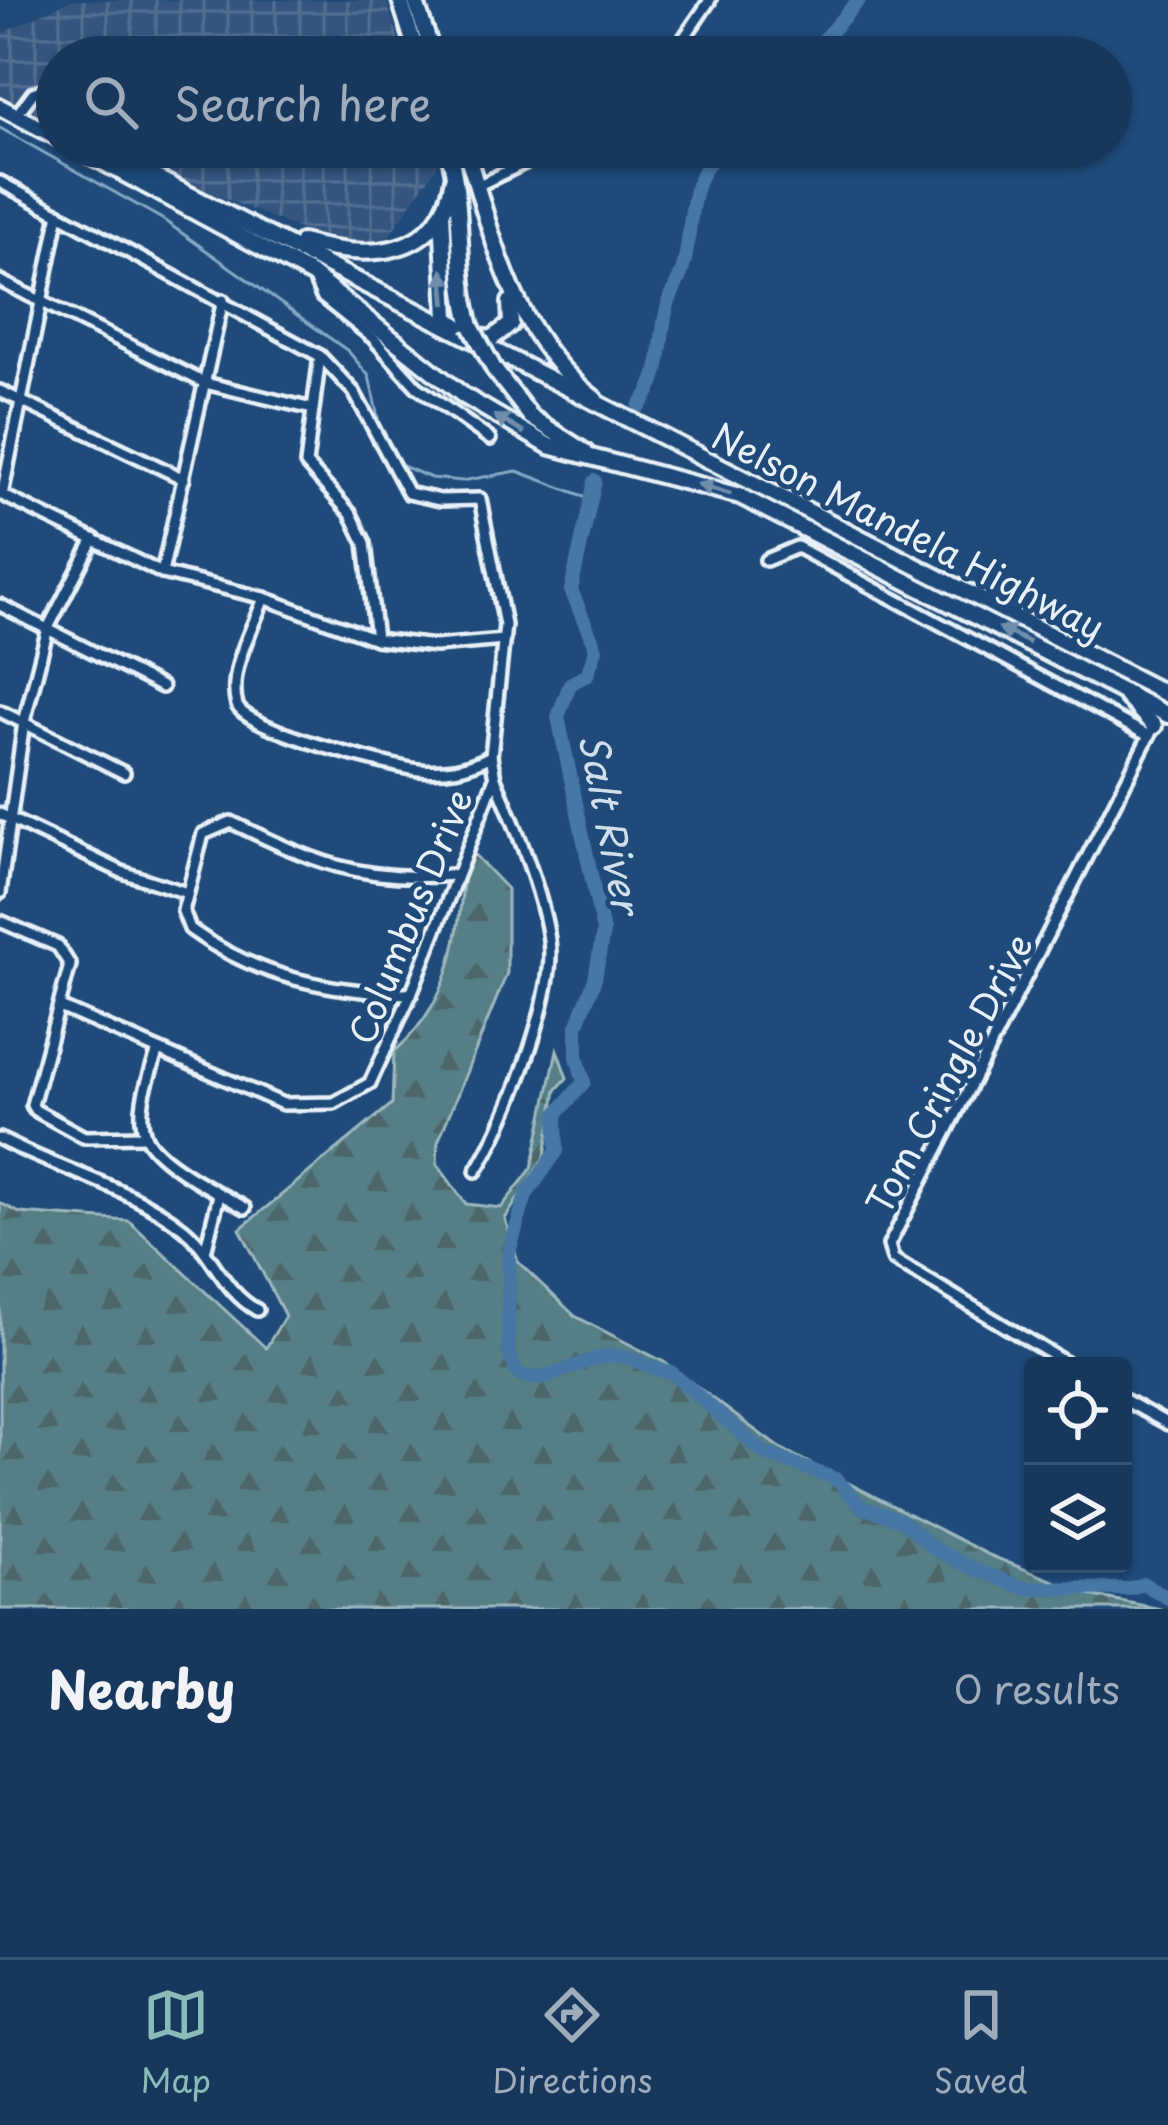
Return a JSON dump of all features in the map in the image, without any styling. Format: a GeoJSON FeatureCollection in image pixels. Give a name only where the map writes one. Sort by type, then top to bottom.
{"type":"FeatureCollection","features":[{"type":"Feature","properties":{"kind":"highway"},"geometry":{"type":"LineString","coordinates":[[400,0],[411,36]]}},
{"type":"Feature","properties":{"kind":"highway"},"geometry":{"type":"LineString","coordinates":[[415,0],[427,36]]}},
{"type":"Feature","properties":{"kind":"highway"},"geometry":{"type":"LineString","coordinates":[[0,102],[36,117]]}},
{"type":"Feature","properties":{"kind":"highway"},"geometry":{"type":"LineString","coordinates":[[0,102],[36,124]]}},
{"type":"Feature","properties":{"kind":"highway"},"geometry":{"type":"LineString","coordinates":[[114,168],[312,275],[510,426],[561,451],[617,464]]}},
{"type":"Feature","properties":{"kind":"highway"},"geometry":{"type":"LineString","coordinates":[[139,168],[623,419]]}},
{"type":"Feature","properties":{"kind":"highway"},"geometry":{"type":"LineString","coordinates":[[451,168],[462,292],[472,326],[494,369],[543,426],[617,464]]}},
{"type":"Feature","properties":{"kind":"highway"},"geometry":{"type":"LineString","coordinates":[[471,168],[505,273],[529,328],[589,394],[623,419]]}},
{"type":"Feature","properties":{"kind":"highway"},"geometry":{"type":"LineString","coordinates":[[453,179],[442,212],[447,318],[457,328],[491,339],[508,329],[512,311],[505,273]]}},
{"type":"Feature","properties":{"kind":"highway"},"geometry":{"type":"LineString","coordinates":[[270,232],[358,255],[386,253],[417,241],[442,212]]}},
{"type":"Feature","properties":{"kind":"highway","name":"Nelson Mandela Highway"},"geometry":{"type":"LineString","coordinates":[[623,419],[1168,695]]}},
{"type":"Feature","properties":{"kind":"highway","name":"Nelson Mandela Highway"},"geometry":{"type":"LineString","coordinates":[[617,464],[740,496],[1168,715]]}},
{"type":"Feature","properties":{"kind":"highway"},"geometry":{"type":"LineString","coordinates":[[1118,688],[1151,731]]}},
{"type":"Feature","properties":{"kind":"street"},"geometry":{"type":"LineString","coordinates":[[685,36],[710,0]]}},
{"type":"Feature","properties":{"kind":"street"},"geometry":{"type":"LineString","coordinates":[[21,109],[36,91]]}},
{"type":"Feature","properties":{"kind":"street"},"geometry":{"type":"LineString","coordinates":[[477,186],[514,168]]}},
{"type":"Feature","properties":{"kind":"street","name":"Columbus Drive"},"geometry":{"type":"LineString","coordinates":[[0,182],[320,356],[354,392],[408,493],[440,500],[480,500],[498,570],[504,640],[491,756],[494,778],[411,994],[370,1084],[334,1103],[283,1104],[60,1007]]}},
{"type":"Feature","properties":{"kind":"street"},"geometry":{"type":"LineString","coordinates":[[59,213],[1,495],[162,573],[264,598],[376,639],[436,646],[504,640]]}},
{"type":"Feature","properties":{"kind":"street"},"geometry":{"type":"LineString","coordinates":[[312,275],[322,297],[373,338],[417,387],[490,439]]}},
{"type":"Feature","properties":{"kind":"street"},"geometry":{"type":"LineString","coordinates":[[0,281],[205,383],[312,409]]}},
{"type":"Feature","properties":{"kind":"street"},"geometry":{"type":"LineString","coordinates":[[162,573],[224,300]]}},
{"type":"Feature","properties":{"kind":"street"},"geometry":{"type":"LineString","coordinates":[[320,356],[306,464],[350,514],[365,543],[376,639]]}},
{"type":"Feature","properties":{"kind":"street"},"geometry":{"type":"LineString","coordinates":[[0,391],[184,479]]}},
{"type":"Feature","properties":{"kind":"street"},"geometry":{"type":"LineString","coordinates":[[0,893],[24,722],[48,628],[94,539]]}},
{"type":"Feature","properties":{"kind":"street"},"geometry":{"type":"LineString","coordinates":[[766,560],[796,547],[1151,731]]}},
{"type":"Feature","properties":{"kind":"street"},"geometry":{"type":"LineString","coordinates":[[264,598],[237,673],[236,702],[250,721],[358,757],[417,770],[464,770],[491,756]]}},
{"type":"Feature","properties":{"kind":"street"},"geometry":{"type":"LineString","coordinates":[[0,605],[162,687]]}},
{"type":"Feature","properties":{"kind":"street"},"geometry":{"type":"LineString","coordinates":[[0,711],[124,773]]}},
{"type":"Feature","properties":{"kind":"street","name":"Tom Cringle Drive"},"geometry":{"type":"LineString","coordinates":[[1056,1357],[893,1259],[889,1245],[1151,731]]}},
{"type":"Feature","properties":{"kind":"street"},"geometry":{"type":"LineString","coordinates":[[476,1171],[512,1106],[550,958],[521,847],[494,778]]}},
{"type":"Feature","properties":{"kind":"street"},"geometry":{"type":"LineString","coordinates":[[0,814],[122,872],[187,893]]}},
{"type":"Feature","properties":{"kind":"street"},"geometry":{"type":"LineString","coordinates":[[411,994],[325,988],[250,963],[190,929],[184,922],[187,893],[203,834],[222,822],[326,866],[405,879],[453,875]]}},
{"type":"Feature","properties":{"kind":"street"},"geometry":{"type":"LineString","coordinates":[[0,921],[67,954],[60,1007],[32,1105],[35,1111],[84,1138],[145,1136],[219,1195],[245,1208]]}},
{"type":"Feature","properties":{"kind":"street"},"geometry":{"type":"LineString","coordinates":[[145,1136],[143,1101],[158,1050]]}},
{"type":"Feature","properties":{"kind":"street"},"geometry":{"type":"LineString","coordinates":[[0,1139],[136,1196],[206,1248],[230,1288],[256,1310]]}},
{"type":"Feature","properties":{"kind":"street"},"geometry":{"type":"LineString","coordinates":[[206,1248],[219,1195]]}},
{"type":"Feature","properties":{"kind":"street"},"geometry":{"type":"LineString","coordinates":[[1132,1404],[1168,1424]]}},
{"type":"Feature","properties":{"kind":"shaded area"},"geometry":{"type":"Polygon","coordinates":[[[71,0],[386,0],[398,36],[36,36],[36,114],[0,94],[0,34],[71,0]]]}},
{"type":"Feature","properties":{"kind":"shaded area"},"geometry":{"type":"Polygon","coordinates":[[[150,168],[436,168],[389,236],[374,242],[329,241],[150,168]]]}},
{"type":"Feature","properties":{"kind":"green space"},"geometry":{"type":"Polygon","coordinates":[[[467,847],[507,889],[507,973],[438,1142],[437,1164],[466,1204],[501,1208],[532,1168],[557,1050],[567,1078],[556,1090],[545,1156],[505,1219],[518,1262],[575,1316],[664,1362],[778,1447],[1024,1573],[1089,1595],[1161,1609],[0,1609],[0,1203],[20,1213],[129,1221],[266,1348],[285,1316],[240,1229],[392,1104],[394,1052],[432,1007],[457,932],[467,847]]]}},
{"type":"Feature","properties":{"kind":"waterway","name":"Salt River"},"geometry":{"type":"LineString","coordinates":[[827,36],[859,0]]}},
{"type":"Feature","properties":{"kind":"waterway"},"geometry":{"type":"LineString","coordinates":[[0,128],[36,148]]}},
{"type":"Feature","properties":{"kind":"waterway"},"geometry":{"type":"LineString","coordinates":[[71,168],[162,219],[348,351],[369,376],[382,436]]}},
{"type":"Feature","properties":{"kind":"waterway","name":"Salt River"},"geometry":{"type":"LineString","coordinates":[[639,406],[657,371],[667,308],[684,264],[694,198],[705,168]]}},
{"type":"Feature","properties":{"kind":"waterway"},"geometry":{"type":"LineString","coordinates":[[398,464],[431,478],[462,481],[517,471],[589,498]]}},
{"type":"Feature","properties":{"kind":"waterway","name":"Salt River"},"geometry":{"type":"LineString","coordinates":[[595,481],[571,590],[596,649],[587,675],[570,684],[558,717],[603,932],[595,979],[577,1026],[577,1057],[584,1082],[556,1115],[557,1151],[526,1195],[509,1252],[508,1351],[517,1373],[538,1378],[617,1356],[671,1372],[764,1453],[836,1479],[862,1507],[901,1520],[935,1549],[972,1568],[1024,1588],[1127,1589],[1144,1584],[1168,1598]]}}]}
